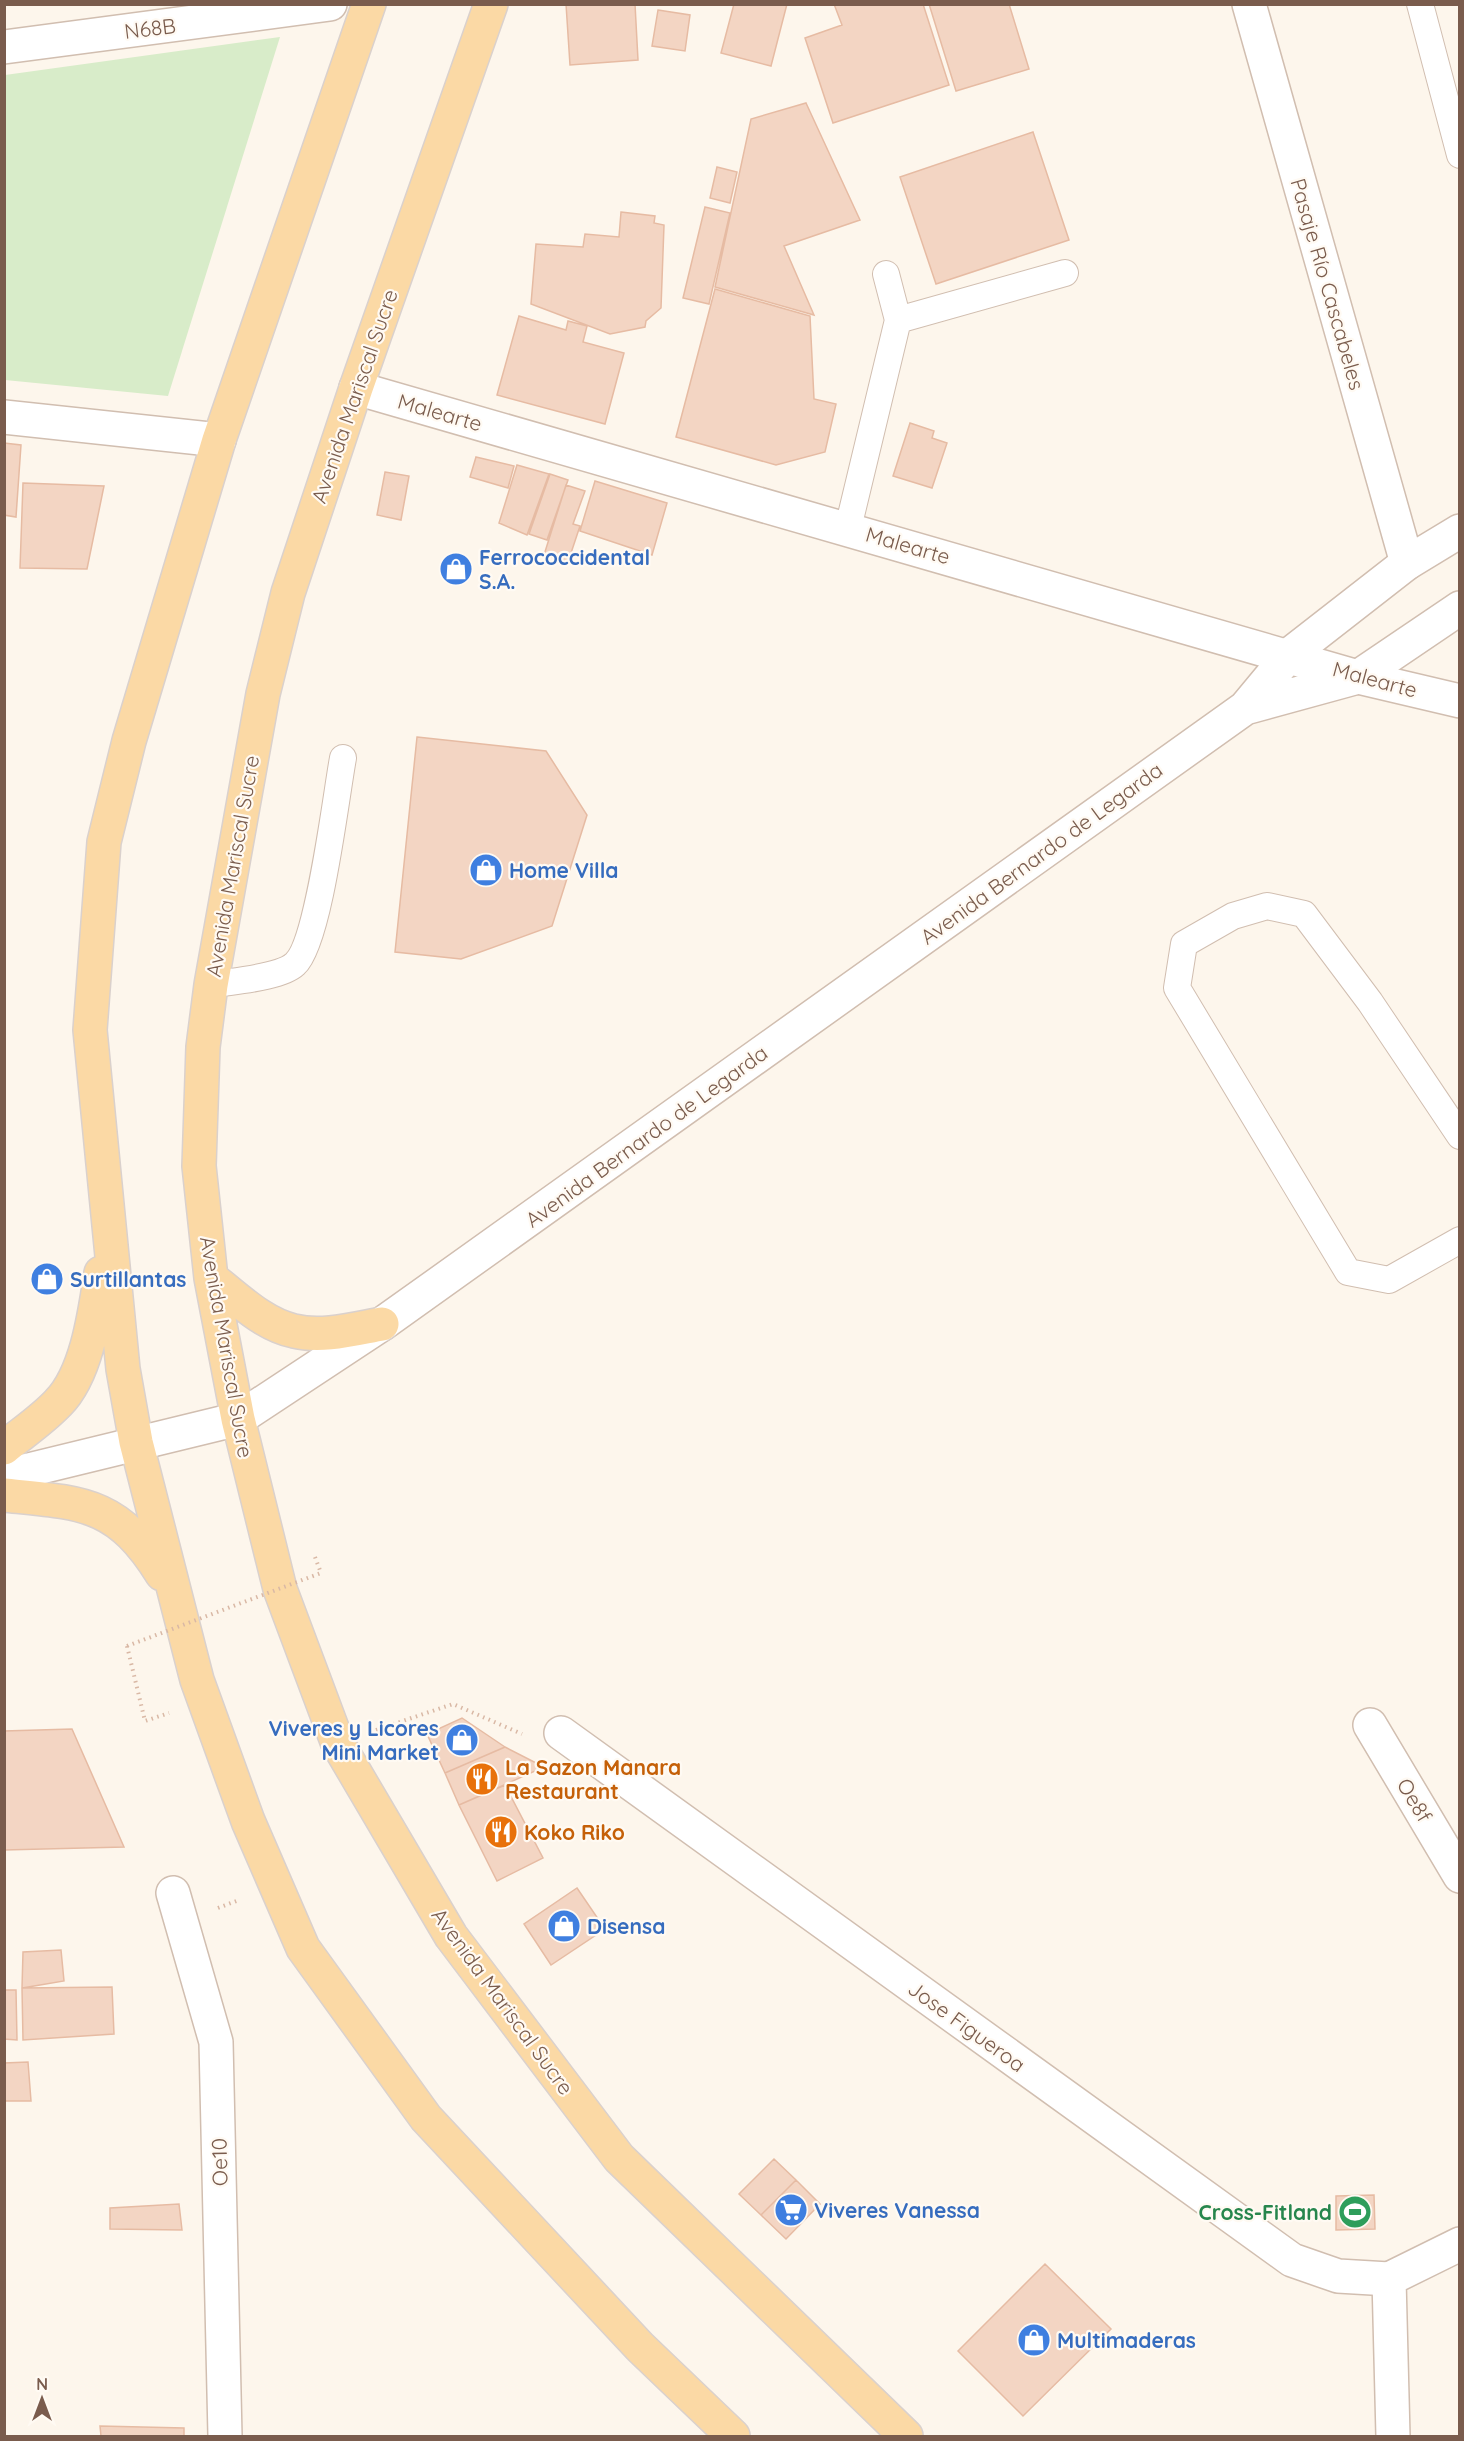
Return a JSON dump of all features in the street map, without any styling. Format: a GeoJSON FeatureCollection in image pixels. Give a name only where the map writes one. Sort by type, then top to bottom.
{"type":"FeatureCollection","features":[{"type":"Feature","properties":{"kind":"main road"},"geometry":{"type":"LineString","coordinates":[[369,4],[219,440],[129,741],[104,842],[90,1030],[123,1369],[136,1442],[173,1592],[204,1702],[248,1821],[303,1948],[426,2118],[640,2347],[733,2436]]}},
{"type":"Feature","properties":{"kind":"main road","name":"Avenida Mariscal Sucre"},"geometry":{"type":"LineString","coordinates":[[491,4],[356,388],[288,593],[263,694],[211,985],[203,1047],[199,1166],[211,1278],[238,1419],[280,1589],[338,1744],[451,1936],[619,2158],[906,2436]]}},
{"type":"Feature","properties":{"kind":"main road"},"geometry":{"type":"LineString","coordinates":[[4,1448],[60,1402],[75,1376],[95,1316],[108,1218]]}},
{"type":"Feature","properties":{"kind":"main road"},"geometry":{"type":"LineString","coordinates":[[211,1278],[266,1320],[293,1331],[325,1333],[382,1324]]}},
{"type":"Feature","properties":{"kind":"main road"},"geometry":{"type":"LineString","coordinates":[[4,1495],[74,1502],[111,1518],[143,1544],[173,1592]]}},
{"type":"Feature","properties":{"kind":"street","name":"N68B"},"geometry":{"type":"LineString","coordinates":[[4,47],[330,4]]}},
{"type":"Feature","properties":{"kind":"street","name":"Pasaje Río Cascabeles"},"geometry":{"type":"LineString","coordinates":[[1249,4],[1407,563]]}},
{"type":"Feature","properties":{"kind":"street","name":"Malearte"},"geometry":{"type":"LineString","coordinates":[[356,388],[1289,655],[1358,677],[1460,701]]}},
{"type":"Feature","properties":{"kind":"street"},"geometry":{"type":"LineString","coordinates":[[4,417],[219,440]]}},
{"type":"Feature","properties":{"kind":"street","name":"Avenida Bernardo de Legarda"},"geometry":{"type":"LineString","coordinates":[[4,1476],[238,1419],[382,1324],[1245,708],[1289,655],[1407,563],[1460,531]]}},
{"type":"Feature","properties":{"kind":"street","name":"Avenida Bernardo de Legarda"},"geometry":{"type":"LineString","coordinates":[[1245,708],[1358,677],[1460,608]]}},
{"type":"Feature","properties":{"kind":"street","name":"Oe8f"},"geometry":{"type":"LineString","coordinates":[[1370,1725],[1460,1876]]}},
{"type":"Feature","properties":{"kind":"street","name":"Jose Figueroa"},"geometry":{"type":"LineString","coordinates":[[561,1733],[1292,2260],[1338,2276],[1389,2279],[1460,2244]]}},
{"type":"Feature","properties":{"kind":"street","name":"Oe10"},"geometry":{"type":"LineString","coordinates":[[173,1893],[216,2042],[225,2436]]}},
{"type":"Feature","properties":{"kind":"street"},"geometry":{"type":"LineString","coordinates":[[1389,2279],[1393,2436]]}},
{"type":"Feature","properties":{"kind":"lane"},"geometry":{"type":"LineString","coordinates":[[1420,4],[1460,155]]}},
{"type":"Feature","properties":{"kind":"lane"},"geometry":{"type":"LineString","coordinates":[[898,320],[1065,273]]}},
{"type":"Feature","properties":{"kind":"lane"},"geometry":{"type":"LineString","coordinates":[[848,528],[898,320],[886,274]]}},
{"type":"Feature","properties":{"kind":"lane"},"geometry":{"type":"LineString","coordinates":[[211,985],[279,972],[296,963],[307,944],[315,916],[343,758]]}},
{"type":"Feature","properties":{"kind":"lane"},"geometry":{"type":"LineString","coordinates":[[1460,1136],[1370,1002],[1304,914],[1267,906],[1233,916],[1184,944],[1177,988],[1348,1272],[1389,1280],[1460,1240]]}},
{"type":"Feature","properties":{"kind":"path"},"geometry":{"type":"LineString","coordinates":[[146,1721],[127,1646],[321,1573]]}},
{"type":"Feature","properties":{"kind":"path"},"geometry":{"type":"LineString","coordinates":[[338,1744],[453,1704],[530,1738],[561,1733]]}},
{"type":"Feature","properties":{"kind":"green space"},"geometry":{"type":"Polygon","coordinates":[[[280,37],[168,396],[5,380],[5,75],[280,37]]]}},
{"type":"Feature","properties":{"kind":"building"},"geometry":{"type":"Polygon","coordinates":[[[566,4],[635,4],[638,60],[570,65],[566,4]]]}},
{"type":"Feature","properties":{"kind":"building"},"geometry":{"type":"Polygon","coordinates":[[[734,4],[787,4],[771,66],[721,53],[734,4]]]}},
{"type":"Feature","properties":{"kind":"building"},"geometry":{"type":"Polygon","coordinates":[[[834,4],[923,4],[949,85],[833,123],[805,38],[842,25],[834,4]]]}},
{"type":"Feature","properties":{"kind":"building"},"geometry":{"type":"Polygon","coordinates":[[[929,4],[1009,4],[1029,69],[956,91],[929,4]]]}},
{"type":"Feature","properties":{"kind":"building"},"geometry":{"type":"Polygon","coordinates":[[[658,10],[690,15],[685,51],[652,46],[658,10]]]}},
{"type":"Feature","properties":{"kind":"building"},"geometry":{"type":"Polygon","coordinates":[[[806,103],[860,220],[784,246],[814,315],[715,287],[751,119],[806,103]]]}},
{"type":"Feature","properties":{"kind":"building"},"geometry":{"type":"Polygon","coordinates":[[[1033,132],[1069,240],[936,284],[900,177],[1033,132]]]}},
{"type":"Feature","properties":{"kind":"building"},"geometry":{"type":"Polygon","coordinates":[[[717,167],[737,172],[730,203],[710,198],[717,167]]]}},
{"type":"Feature","properties":{"kind":"building"},"geometry":{"type":"Polygon","coordinates":[[[705,207],[730,213],[709,304],[683,298],[705,207]]]}},
{"type":"Feature","properties":{"kind":"building"},"geometry":{"type":"Polygon","coordinates":[[[621,212],[655,216],[654,223],[664,225],[661,308],[646,321],[645,327],[610,334],[531,304],[536,244],[583,247],[585,234],[619,237],[621,212]]]}},
{"type":"Feature","properties":{"kind":"building"},"geometry":{"type":"Polygon","coordinates":[[[715,289],[810,316],[814,399],[836,404],[825,452],[776,465],[676,437],[715,289]]]}},
{"type":"Feature","properties":{"kind":"building"},"geometry":{"type":"Polygon","coordinates":[[[519,316],[566,330],[568,321],[587,326],[583,342],[624,353],[605,424],[497,395],[519,316]]]}},
{"type":"Feature","properties":{"kind":"building"},"geometry":{"type":"Polygon","coordinates":[[[910,423],[934,431],[932,438],[947,443],[932,488],[893,476],[910,423]]]}},
{"type":"Feature","properties":{"kind":"building"},"geometry":{"type":"Polygon","coordinates":[[[4,443],[21,445],[16,517],[4,515],[4,443]]]}},
{"type":"Feature","properties":{"kind":"building"},"geometry":{"type":"Polygon","coordinates":[[[476,457],[514,466],[508,488],[470,477],[476,457]]]}},
{"type":"Feature","properties":{"kind":"building"},"geometry":{"type":"Polygon","coordinates":[[[517,465],[549,474],[527,535],[499,523],[517,465]]]}},
{"type":"Feature","properties":{"kind":"building"},"geometry":{"type":"Polygon","coordinates":[[[385,472],[409,476],[401,520],[377,515],[385,472]]]}},
{"type":"Feature","properties":{"kind":"building"},"geometry":{"type":"Polygon","coordinates":[[[550,474],[568,480],[547,540],[529,534],[550,474]]]}},
{"type":"Feature","properties":{"kind":"building"},"geometry":{"type":"Polygon","coordinates":[[[595,481],[667,503],[652,555],[580,531],[595,481]]]}},
{"type":"Feature","properties":{"kind":"building"},"geometry":{"type":"Polygon","coordinates":[[[23,483],[104,486],[87,569],[20,568],[23,483]]]}},
{"type":"Feature","properties":{"kind":"building"},"geometry":{"type":"Polygon","coordinates":[[[566,485],[585,491],[573,524],[580,526],[568,562],[544,555],[566,485]]]}},
{"type":"Feature","properties":{"kind":"building","name":"Home Villa"},"geometry":{"type":"Polygon","coordinates":[[[417,737],[546,751],[587,815],[552,926],[461,959],[395,952],[417,737]]]}},
{"type":"Feature","properties":{"kind":"building","name":"Viveres y Licores Mini Market"},"geometry":{"type":"Polygon","coordinates":[[[462,1718],[505,1747],[445,1773],[427,1734],[462,1718]]]}},
{"type":"Feature","properties":{"kind":"building"},"geometry":{"type":"Polygon","coordinates":[[[72,1729],[124,1847],[4,1850],[4,1731],[72,1729]]]}},
{"type":"Feature","properties":{"kind":"building","name":"La Sazon Manara Restaurant"},"geometry":{"type":"Polygon","coordinates":[[[505,1747],[544,1767],[459,1805],[445,1773],[505,1747]]]}},
{"type":"Feature","properties":{"kind":"building","name":"Koko Riko"},"geometry":{"type":"Polygon","coordinates":[[[505,1785],[543,1858],[497,1881],[459,1805],[505,1785]]]}},
{"type":"Feature","properties":{"kind":"building","name":"Disensa"},"geometry":{"type":"Polygon","coordinates":[[[577,1888],[605,1929],[551,1965],[524,1924],[577,1888]]]}},
{"type":"Feature","properties":{"kind":"building"},"geometry":{"type":"Polygon","coordinates":[[[61,1950],[64,1981],[22,1988],[23,1952],[61,1950]]]}},
{"type":"Feature","properties":{"kind":"building"},"geometry":{"type":"Polygon","coordinates":[[[112,1987],[114,2034],[23,2040],[22,1988],[112,1987]]]}},
{"type":"Feature","properties":{"kind":"building"},"geometry":{"type":"Polygon","coordinates":[[[4,1990],[16,1990],[17,2040],[4,2039],[4,1990]]]}},
{"type":"Feature","properties":{"kind":"building"},"geometry":{"type":"Polygon","coordinates":[[[28,2062],[31,2101],[4,2101],[4,2063],[28,2062]]]}},
{"type":"Feature","properties":{"kind":"building"},"geometry":{"type":"Polygon","coordinates":[[[774,2159],[796,2180],[761,2215],[739,2194],[774,2159]]]}},
{"type":"Feature","properties":{"kind":"building","name":"Viveres Vanessa"},"geometry":{"type":"Polygon","coordinates":[[[796,2180],[820,2204],[786,2239],[761,2215],[796,2180]]]}},
{"type":"Feature","properties":{"kind":"building","name":"Cross-Fitland"},"geometry":{"type":"Polygon","coordinates":[[[1374,2195],[1375,2229],[1336,2230],[1336,2196],[1374,2195]]]}},
{"type":"Feature","properties":{"kind":"building"},"geometry":{"type":"Polygon","coordinates":[[[179,2204],[182,2230],[110,2229],[110,2208],[179,2204]]]}},
{"type":"Feature","properties":{"kind":"building","name":"Multimaderas"},"geometry":{"type":"Polygon","coordinates":[[[1045,2264],[1111,2329],[1023,2416],[958,2351],[1045,2264]]]}},
{"type":"Feature","properties":{"kind":"building"},"geometry":{"type":"Polygon","coordinates":[[[100,2426],[184,2428],[184,2436],[101,2436],[100,2426]]]}},
{"type":"Feature","properties":{"kind":"place","name":"Ferrococcidental S.A."},"geometry":{"type":"Point","coordinates":[456,569]}},
{"type":"Feature","properties":{"kind":"place","name":"Home Villa"},"geometry":{"type":"Point","coordinates":[486,870]}},
{"type":"Feature","properties":{"kind":"place","name":"Surtillantas"},"geometry":{"type":"Point","coordinates":[47,1279]}},
{"type":"Feature","properties":{"kind":"place","name":"Viveres y Licores Mini Market"},"geometry":{"type":"Point","coordinates":[462,1740]}},
{"type":"Feature","properties":{"kind":"place","name":"La Sazon Manara Restaurant"},"geometry":{"type":"Point","coordinates":[482,1779]}},
{"type":"Feature","properties":{"kind":"place","name":"Koko Riko"},"geometry":{"type":"Point","coordinates":[501,1832]}},
{"type":"Feature","properties":{"kind":"place","name":"Disensa"},"geometry":{"type":"Point","coordinates":[564,1926]}},
{"type":"Feature","properties":{"kind":"place","name":"Viveres Vanessa"},"geometry":{"type":"Point","coordinates":[791,2210]}},
{"type":"Feature","properties":{"kind":"place","name":"Cross-Fitland"},"geometry":{"type":"Point","coordinates":[1355,2212]}},
{"type":"Feature","properties":{"kind":"place","name":"Multimaderas"},"geometry":{"type":"Point","coordinates":[1034,2340]}}]}
